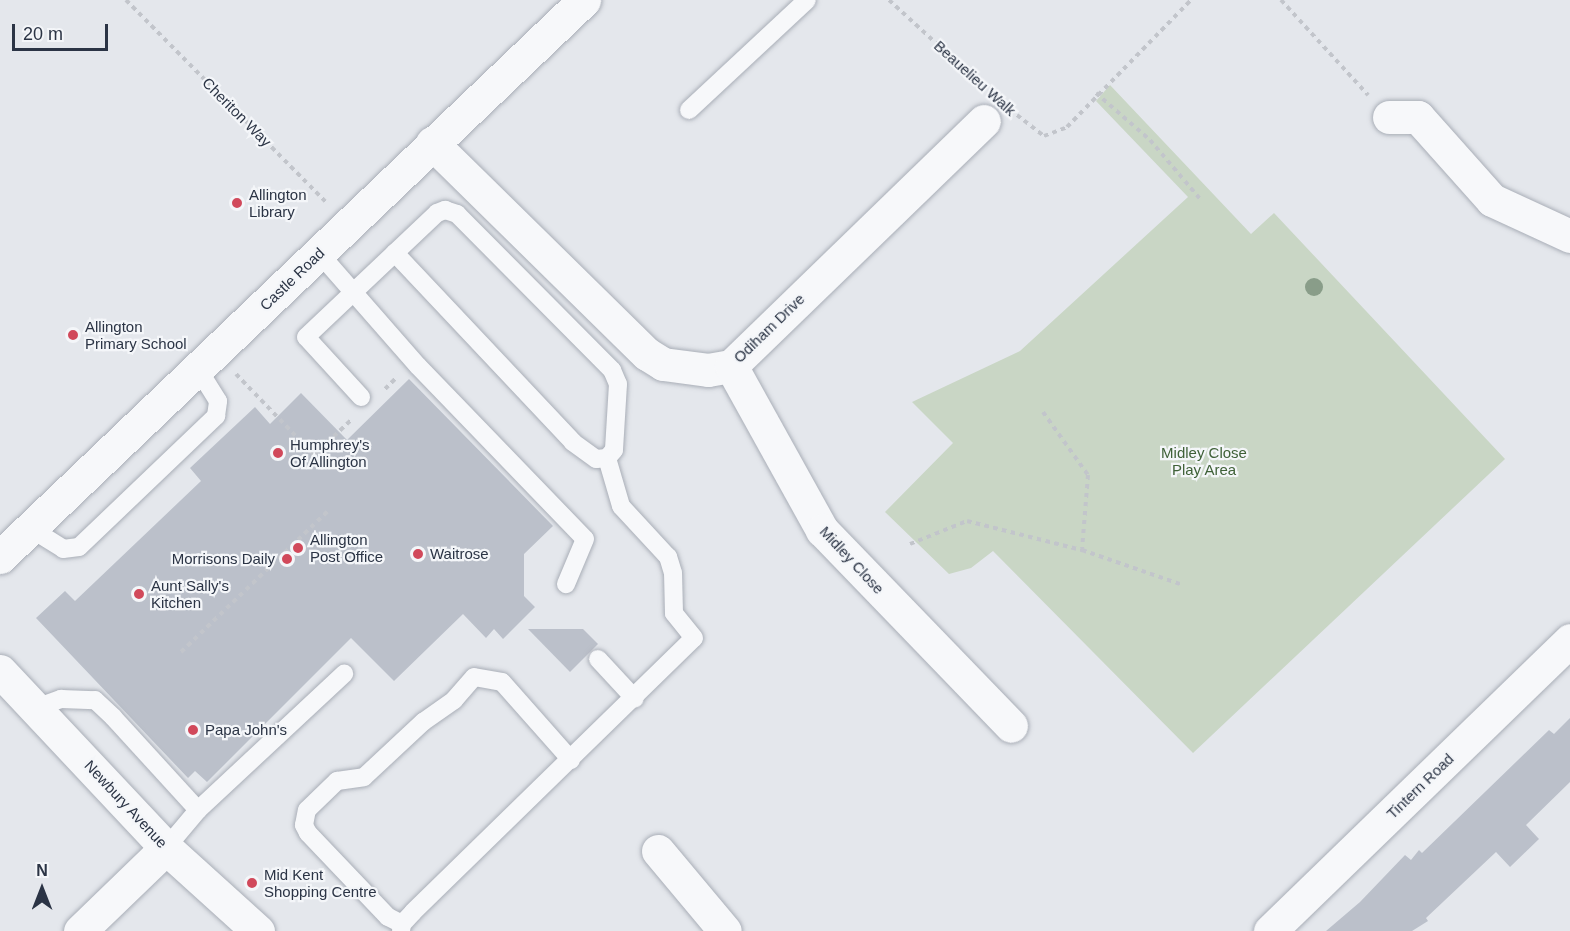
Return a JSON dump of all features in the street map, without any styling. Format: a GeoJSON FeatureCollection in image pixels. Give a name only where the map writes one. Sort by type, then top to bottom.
{"type":"FeatureCollection","features":[{"type":"Feature","properties":{"kind":"street","name":"Castle Road"},"geometry":{"type":"LineString","coordinates":[[0,557],[199,370],[347,224],[584,0]]}},
{"type":"Feature","properties":{"kind":"street","name":"Odiham Drive"},"geometry":{"type":"LineString","coordinates":[[432,143],[646,354],[663,364],[687,369],[731,366],[995,108]]}},
{"type":"Feature","properties":{"kind":"street"},"geometry":{"type":"LineString","coordinates":[[1389,117],[1418,117],[1492,200],[1570,236]]}},
{"type":"Feature","properties":{"kind":"street","name":"Midley Close"},"geometry":{"type":"LineString","coordinates":[[731,366],[822,530],[1011,726]]}},
{"type":"Feature","properties":{"kind":"street","name":"Tintern Road"},"geometry":{"type":"LineString","coordinates":[[1270,931],[1570,640]]}},
{"type":"Feature","properties":{"kind":"street","name":"Newbury Avenue"},"geometry":{"type":"LineString","coordinates":[[0,670],[166,848],[258,931]]}},
{"type":"Feature","properties":{"kind":"street"},"geometry":{"type":"LineString","coordinates":[[80,931],[166,848]]}},
{"type":"Feature","properties":{"kind":"street"},"geometry":{"type":"LineString","coordinates":[[658,851],[725,931]]}},
{"type":"Feature","properties":{"kind":"lane"},"geometry":{"type":"LineString","coordinates":[[689,110],[807,0]]}},
{"type":"Feature","properties":{"kind":"lane"},"geometry":{"type":"LineString","coordinates":[[361,397],[306,337],[437,213],[445,210],[457,214],[612,370],[618,384],[614,450],[607,458],[596,459],[573,442],[395,253]]}},
{"type":"Feature","properties":{"kind":"lane"},"geometry":{"type":"LineString","coordinates":[[319,253],[418,366],[585,539],[566,584]]}},
{"type":"Feature","properties":{"kind":"lane"},"geometry":{"type":"LineString","coordinates":[[30,528],[63,549],[79,547],[216,416],[218,401],[199,370]]}},
{"type":"Feature","properties":{"kind":"lane"},"geometry":{"type":"LineString","coordinates":[[571,759],[502,682],[474,677],[454,700],[423,722],[364,777],[337,781],[307,810],[304,825],[308,833],[388,917],[401,927],[571,759],[636,699],[694,638],[674,613],[673,573],[668,557],[621,506],[607,458]]}},
{"type":"Feature","properties":{"kind":"lane"},"geometry":{"type":"LineString","coordinates":[[598,659],[636,699]]}},
{"type":"Feature","properties":{"kind":"lane"},"geometry":{"type":"LineString","coordinates":[[166,848],[198,810],[344,674]]}},
{"type":"Feature","properties":{"kind":"lane"},"geometry":{"type":"LineString","coordinates":[[36,708],[61,699],[95,700],[198,810]]}},
{"type":"Feature","properties":{"kind":"path","name":"Cheriton Way"},"geometry":{"type":"LineString","coordinates":[[126,0],[347,224]]}},
{"type":"Feature","properties":{"kind":"path","name":"Beauelieu Walk"},"geometry":{"type":"LineString","coordinates":[[889,0],[995,108],[1044,136],[1067,127],[1096,93]]}},
{"type":"Feature","properties":{"kind":"path"},"geometry":{"type":"LineString","coordinates":[[1191,0],[1171,25],[1096,93],[1150,140],[1202,201]]}},
{"type":"Feature","properties":{"kind":"path"},"geometry":{"type":"LineString","coordinates":[[1281,0],[1389,117]]}},
{"type":"Feature","properties":{"kind":"path"},"geometry":{"type":"LineString","coordinates":[[233,372],[314,455],[355,417]]}},
{"type":"Feature","properties":{"kind":"path"},"geometry":{"type":"LineString","coordinates":[[380,393],[396,378]]}},
{"type":"Feature","properties":{"kind":"path"},"geometry":{"type":"LineString","coordinates":[[1043,412],[1088,475],[1082,549]]}},
{"type":"Feature","properties":{"kind":"path"},"geometry":{"type":"LineString","coordinates":[[181,652],[328,511]]}},
{"type":"Feature","properties":{"kind":"path"},"geometry":{"type":"LineString","coordinates":[[910,544],[967,521],[1082,549],[1180,584]]}},
{"type":"Feature","properties":{"kind":"green space","name":"Midley Close Play Area"},"geometry":{"type":"Polygon","coordinates":[[[1110,85],[1251,234],[1274,213],[1505,459],[1193,753],[993,551],[971,568],[949,574],[885,512],[953,443],[912,402],[1020,351],[1188,197],[1096,101],[1110,85]]]}},
{"type":"Feature","properties":{"kind":"building"},"geometry":{"type":"Polygon","coordinates":[[[409,379],[553,526],[524,554],[524,596],[535,607],[503,639],[494,629],[486,638],[463,614],[394,681],[351,638],[207,782],[195,771],[188,778],[36,618],[65,591],[75,601],[201,481],[190,468],[255,407],[270,424],[301,393],[347,440],[409,379]]]}},
{"type":"Feature","properties":{"kind":"building"},"geometry":{"type":"Polygon","coordinates":[[[528,629],[583,629],[598,644],[570,672],[528,629]]]}},
{"type":"Feature","properties":{"kind":"building"},"geometry":{"type":"Polygon","coordinates":[[[1570,718],[1570,782],[1526,825],[1539,839],[1510,867],[1496,852],[1426,918],[1428,921],[1412,931],[1326,931],[1360,902],[1405,855],[1411,860],[1419,850],[1422,853],[1549,730],[1554,734],[1570,718]]]}},
{"type":"Feature","properties":{"kind":"place","name":"Allington Library"},"geometry":{"type":"Point","coordinates":[237,203]}},
{"type":"Feature","properties":{"kind":"place","name":"Allington Primary School"},"geometry":{"type":"Point","coordinates":[73,335]}},
{"type":"Feature","properties":{"kind":"place","name":"Humphrey's Of Allington"},"geometry":{"type":"Point","coordinates":[278,453]}},
{"type":"Feature","properties":{"kind":"place","name":"Allington Post Office"},"geometry":{"type":"Point","coordinates":[298,548]}},
{"type":"Feature","properties":{"kind":"place","name":"Waitrose"},"geometry":{"type":"Point","coordinates":[418,554]}},
{"type":"Feature","properties":{"kind":"place","name":"Morrisons Daily"},"geometry":{"type":"Point","coordinates":[287,559]}},
{"type":"Feature","properties":{"kind":"place","name":"Aunt Sally's Kitchen"},"geometry":{"type":"Point","coordinates":[139,594]}},
{"type":"Feature","properties":{"kind":"place","name":"Papa John's"},"geometry":{"type":"Point","coordinates":[193,730]}},
{"type":"Feature","properties":{"kind":"place","name":"Mid Kent Shopping Centre"},"geometry":{"type":"Point","coordinates":[252,883]}}]}
